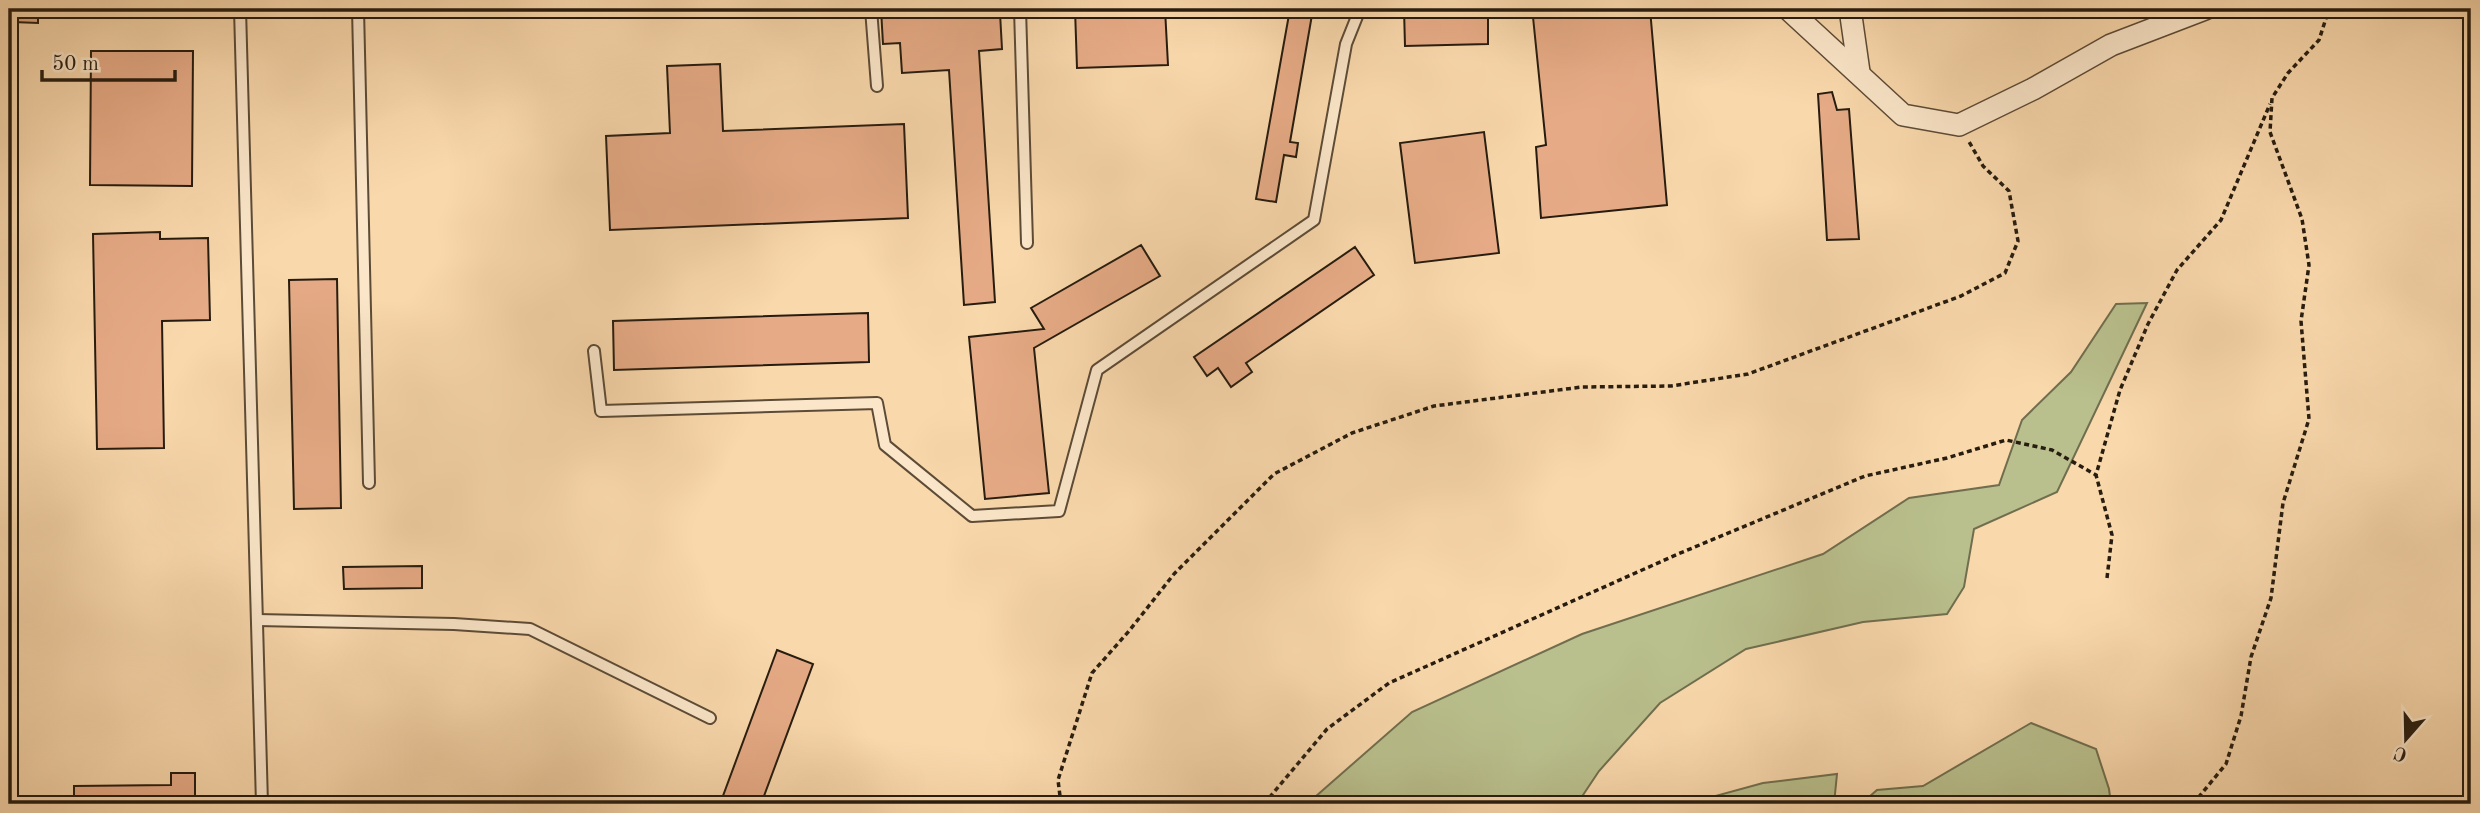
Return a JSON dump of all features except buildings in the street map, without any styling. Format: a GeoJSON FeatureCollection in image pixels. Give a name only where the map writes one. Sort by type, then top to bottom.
{"type":"FeatureCollection","features":[{"type":"Feature","properties":{"kind":"street"},"geometry":{"type":"LineString","coordinates":[[1788,9],[1903,115],[1959,125],[2033,89],[2110,45],[2205,9]]}},
{"type":"Feature","properties":{"kind":"street"},"geometry":{"type":"LineString","coordinates":[[1850,9],[1859,72]]}},
{"type":"Feature","properties":{"kind":"lane"},"geometry":{"type":"LineString","coordinates":[[240,9],[262,804]]}},
{"type":"Feature","properties":{"kind":"lane"},"geometry":{"type":"LineString","coordinates":[[358,9],[369,483]]}},
{"type":"Feature","properties":{"kind":"lane"},"geometry":{"type":"LineString","coordinates":[[871,9],[877,86]]}},
{"type":"Feature","properties":{"kind":"lane"},"geometry":{"type":"LineString","coordinates":[[1020,9],[1027,243]]}},
{"type":"Feature","properties":{"kind":"lane"},"geometry":{"type":"LineString","coordinates":[[594,351],[601,411],[877,404],[885,445],[972,516],[1059,511],[1097,370],[1314,220],[1346,44],[1360,9]]}},
{"type":"Feature","properties":{"kind":"lane"},"geometry":{"type":"LineString","coordinates":[[257,620],[454,624],[530,629],[710,718]]}},
{"type":"Feature","properties":{"kind":"path"},"geometry":{"type":"LineString","coordinates":[[2107,578],[2112,535],[2096,475],[2120,390],[2148,324],[2177,270],[2221,220],[2272,99],[2288,73],[2319,40],[2329,9]]}},
{"type":"Feature","properties":{"kind":"path"},"geometry":{"type":"LineString","coordinates":[[2193,804],[2225,764],[2241,716],[2251,657],[2271,598],[2283,503],[2309,419],[2301,321],[2309,265],[2302,219],[2270,132],[2272,99]]}},
{"type":"Feature","properties":{"kind":"path"},"geometry":{"type":"LineString","coordinates":[[1061,804],[1058,780],[1092,673],[1174,574],[1274,474],[1352,433],[1434,406],[1582,387],[1671,386],[1748,374],[1961,296],[2005,273],[2018,241],[2009,191],[1983,166],[1959,125]]}},
{"type":"Feature","properties":{"kind":"path"},"geometry":{"type":"LineString","coordinates":[[1264,804],[1327,729],[1389,683],[1678,554],[1865,476],[1947,458],[2006,440],[2052,450],[2096,475]]}},
{"type":"Feature","properties":{"kind":"green space"},"geometry":{"type":"Polygon","coordinates":[[[2147,303],[2057,492],[1974,529],[1964,587],[1947,614],[1863,622],[1746,649],[1660,703],[1599,771],[1577,804],[1307,804],[1412,712],[1582,634],[1823,554],[1909,498],[1999,485],[2022,420],[2071,372],[2116,304],[2147,303]]]}},
{"type":"Feature","properties":{"kind":"green space"},"geometry":{"type":"Polygon","coordinates":[[[2031,723],[2096,749],[2111,804],[1861,804],[1877,790],[1923,786],[2031,723]]]}},
{"type":"Feature","properties":{"kind":"green space"},"geometry":{"type":"Polygon","coordinates":[[[1837,774],[1834,804],[1706,804],[1708,798],[1763,783],[1837,774]]]}}]}
